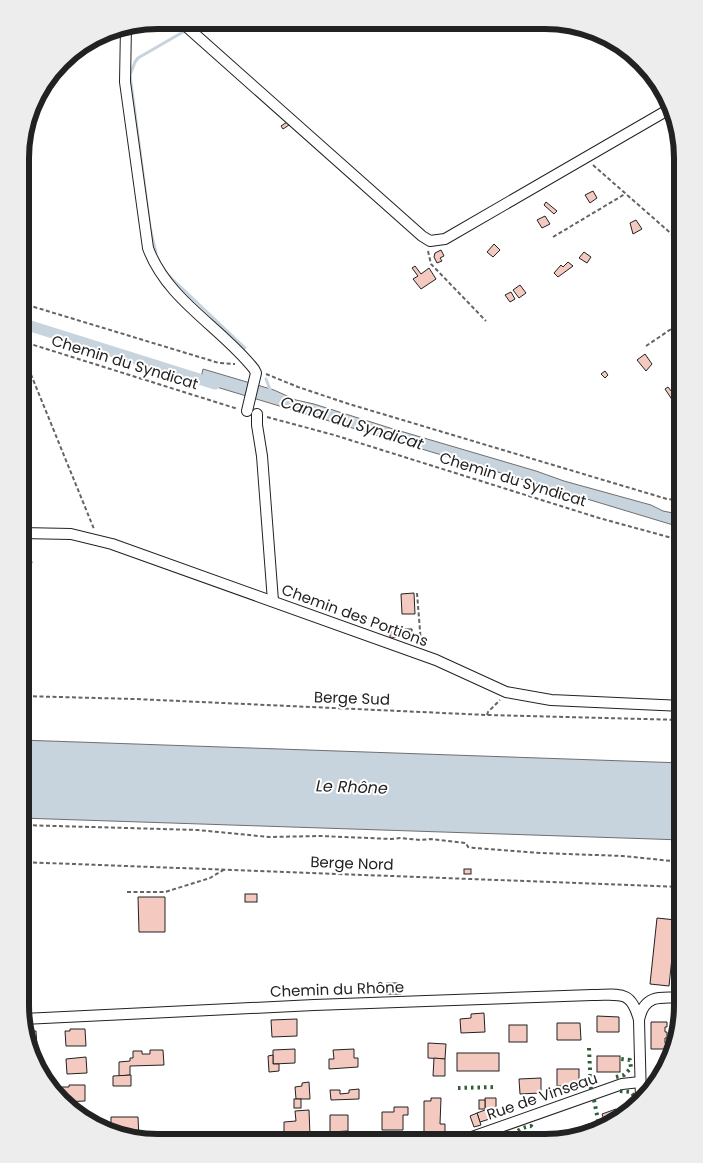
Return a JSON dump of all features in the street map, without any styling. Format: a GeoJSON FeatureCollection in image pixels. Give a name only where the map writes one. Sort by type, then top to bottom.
{"type":"FeatureCollection","features":[{"type":"Feature","properties":{"kind":"street"},"geometry":{"type":"LineString","coordinates":[[189,29],[414,230],[430,242],[445,239],[665,111]]}},
{"type":"Feature","properties":{"kind":"street"},"geometry":{"type":"LineString","coordinates":[[126,33],[125,82],[145,229],[151,256],[159,272],[170,286],[246,359],[256,373],[250,411],[257,425],[262,456],[273,601]]}},
{"type":"Feature","properties":{"kind":"street","name":"Chemin des Portions"},"geometry":{"type":"LineString","coordinates":[[29,533],[71,534],[98,539],[422,655],[506,692],[550,700],[674,706]]}},
{"type":"Feature","properties":{"kind":"street","name":"Chemin du Rhône"},"geometry":{"type":"LineString","coordinates":[[30,1019],[295,1006],[620,995],[628,998],[635,1005],[639,1020]]}},
{"type":"Feature","properties":{"kind":"street"},"geometry":{"type":"LineString","coordinates":[[640,1092],[640,1012],[645,1004],[654,999],[674,998]]}},
{"type":"Feature","properties":{"kind":"street","name":"Rue de Vinseau"},"geometry":{"type":"LineString","coordinates":[[480,1134],[622,1084],[640,1082]]}},
{"type":"Feature","properties":{"kind":"path"},"geometry":{"type":"LineString","coordinates":[[588,156],[594,167],[674,236]]}},
{"type":"Feature","properties":{"kind":"path"},"geometry":{"type":"LineString","coordinates":[[553,237],[624,194]]}},
{"type":"Feature","properties":{"kind":"path"},"geometry":{"type":"LineString","coordinates":[[430,242],[428,257],[431,264],[486,321]]}},
{"type":"Feature","properties":{"kind":"path"},"geometry":{"type":"LineString","coordinates":[[29,305],[219,363],[231,365],[246,359]]}},
{"type":"Feature","properties":{"kind":"path"},"geometry":{"type":"LineString","coordinates":[[646,346],[674,327]]}},
{"type":"Feature","properties":{"kind":"path","name":"Chemin du Syndicat"},"geometry":{"type":"LineString","coordinates":[[29,343],[350,440],[589,515],[674,539]]}},
{"type":"Feature","properties":{"kind":"path"},"geometry":{"type":"LineString","coordinates":[[29,370],[98,539]]}},
{"type":"Feature","properties":{"kind":"path"},"geometry":{"type":"LineString","coordinates":[[256,373],[270,374],[298,387],[350,404],[674,500]]}},
{"type":"Feature","properties":{"kind":"path"},"geometry":{"type":"LineString","coordinates":[[417,593],[422,655]]}},
{"type":"Feature","properties":{"kind":"path"},"geometry":{"type":"LineString","coordinates":[[487,715],[506,692]]}},
{"type":"Feature","properties":{"kind":"path","name":"Berge Sud"},"geometry":{"type":"LineString","coordinates":[[29,696],[487,715],[674,720]]}},
{"type":"Feature","properties":{"kind":"path"},"geometry":{"type":"LineString","coordinates":[[29,824],[206,830],[269,837],[321,836],[431,839],[466,843],[468,847],[474,848],[623,856],[674,861]]}},
{"type":"Feature","properties":{"kind":"path","name":"Berge Nord"},"geometry":{"type":"LineString","coordinates":[[29,862],[674,887]]}},
{"type":"Feature","properties":{"kind":"path"},"geometry":{"type":"LineString","coordinates":[[127,892],[165,892],[210,878],[225,869]]}},
{"type":"Feature","properties":{"kind":"water","name":"Canal du Syndicat"},"geometry":{"type":"Polygon","coordinates":[[[203,369],[274,390],[296,400],[564,481],[651,505],[663,511],[674,513],[674,525],[200,382],[203,369]]]}},
{"type":"Feature","properties":{"kind":"water","name":"Le Rhône"},"geometry":{"type":"Polygon","coordinates":[[[29,740],[674,763],[674,840],[29,818],[29,740]]]}},
{"type":"Feature","properties":{"kind":"building"},"geometry":{"type":"Polygon","coordinates":[[[287,122],[289,125],[283,129],[281,126],[287,122]]]}},
{"type":"Feature","properties":{"kind":"building"},"geometry":{"type":"Polygon","coordinates":[[[593,191],[597,198],[590,203],[585,195],[593,191]]]}},
{"type":"Feature","properties":{"kind":"building"},"geometry":{"type":"Polygon","coordinates":[[[546,202],[557,211],[554,214],[544,205],[546,202]]]}},
{"type":"Feature","properties":{"kind":"building"},"geometry":{"type":"Polygon","coordinates":[[[545,216],[550,224],[542,228],[537,220],[545,216]]]}},
{"type":"Feature","properties":{"kind":"building"},"geometry":{"type":"Polygon","coordinates":[[[636,220],[642,229],[633,234],[630,223],[636,220]]]}},
{"type":"Feature","properties":{"kind":"building"},"geometry":{"type":"Polygon","coordinates":[[[494,244],[500,250],[493,257],[487,252],[494,244]]]}},
{"type":"Feature","properties":{"kind":"building"},"geometry":{"type":"Polygon","coordinates":[[[441,250],[444,256],[440,258],[442,261],[437,263],[434,257],[435,253],[441,250]]]}},
{"type":"Feature","properties":{"kind":"building"},"geometry":{"type":"Polygon","coordinates":[[[584,252],[591,257],[587,263],[579,258],[584,252]]]}},
{"type":"Feature","properties":{"kind":"building"},"geometry":{"type":"Polygon","coordinates":[[[568,262],[573,266],[558,277],[554,273],[561,265],[563,267],[568,262]]]}},
{"type":"Feature","properties":{"kind":"building"},"geometry":{"type":"Polygon","coordinates":[[[415,266],[421,274],[429,268],[436,279],[421,289],[413,279],[418,276],[412,268],[415,266]]]}},
{"type":"Feature","properties":{"kind":"building"},"geometry":{"type":"Polygon","coordinates":[[[520,285],[526,293],[519,298],[513,290],[520,285]]]}},
{"type":"Feature","properties":{"kind":"building"},"geometry":{"type":"Polygon","coordinates":[[[511,292],[515,299],[510,302],[505,295],[511,292]]]}},
{"type":"Feature","properties":{"kind":"building"},"geometry":{"type":"Polygon","coordinates":[[[645,354],[652,364],[646,371],[637,360],[645,354]]]}},
{"type":"Feature","properties":{"kind":"building"},"geometry":{"type":"Polygon","coordinates":[[[605,371],[608,375],[605,378],[601,374],[605,371]]]}},
{"type":"Feature","properties":{"kind":"building"},"geometry":{"type":"Polygon","coordinates":[[[668,387],[674,395],[674,402],[665,389],[668,387]]]}},
{"type":"Feature","properties":{"kind":"building"},"geometry":{"type":"Polygon","coordinates":[[[29,550],[32,563],[29,564],[29,550]]]}},
{"type":"Feature","properties":{"kind":"building"},"geometry":{"type":"Polygon","coordinates":[[[414,593],[415,614],[402,614],[401,594],[414,593]]]}},
{"type":"Feature","properties":{"kind":"building"},"geometry":{"type":"Polygon","coordinates":[[[405,629],[412,629],[412,636],[405,637],[405,629]]]}},
{"type":"Feature","properties":{"kind":"building"},"geometry":{"type":"Polygon","coordinates":[[[390,632],[401,632],[401,637],[390,638],[390,632]]]}},
{"type":"Feature","properties":{"kind":"building"},"geometry":{"type":"Polygon","coordinates":[[[464,869],[471,869],[471,874],[464,874],[464,869]]]}},
{"type":"Feature","properties":{"kind":"building"},"geometry":{"type":"Polygon","coordinates":[[[245,894],[257,894],[257,902],[245,902],[245,894]]]}},
{"type":"Feature","properties":{"kind":"building"},"geometry":{"type":"Polygon","coordinates":[[[138,897],[165,897],[165,932],[139,932],[138,897]]]}},
{"type":"Feature","properties":{"kind":"building"},"geometry":{"type":"Polygon","coordinates":[[[657,918],[674,920],[669,986],[650,984],[657,918]]]}},
{"type":"Feature","properties":{"kind":"building"},"geometry":{"type":"Polygon","coordinates":[[[386,983],[400,983],[401,994],[386,994],[386,983]]]}},
{"type":"Feature","properties":{"kind":"building"},"geometry":{"type":"Polygon","coordinates":[[[484,1013],[485,1032],[461,1033],[460,1019],[471,1018],[471,1014],[484,1013]]]}},
{"type":"Feature","properties":{"kind":"building"},"geometry":{"type":"Polygon","coordinates":[[[597,1016],[619,1017],[619,1032],[597,1032],[597,1016]]]}},
{"type":"Feature","properties":{"kind":"building"},"geometry":{"type":"Polygon","coordinates":[[[297,1019],[297,1036],[272,1037],[271,1020],[297,1019]]]}},
{"type":"Feature","properties":{"kind":"building"},"geometry":{"type":"Polygon","coordinates":[[[651,1022],[667,1022],[667,1027],[665,1027],[665,1032],[667,1032],[667,1038],[665,1038],[665,1043],[667,1046],[666,1049],[651,1049],[651,1022]]]}},
{"type":"Feature","properties":{"kind":"building"},"geometry":{"type":"Polygon","coordinates":[[[557,1023],[580,1023],[581,1040],[557,1040],[557,1023]]]}},
{"type":"Feature","properties":{"kind":"building"},"geometry":{"type":"Polygon","coordinates":[[[509,1025],[527,1025],[527,1042],[509,1042],[509,1025]]]}},
{"type":"Feature","properties":{"kind":"building"},"geometry":{"type":"Polygon","coordinates":[[[70,1029],[85,1029],[86,1046],[66,1046],[65,1031],[70,1031],[70,1029]]]}},
{"type":"Feature","properties":{"kind":"building"},"geometry":{"type":"Polygon","coordinates":[[[31,1031],[36,1031],[36,1047],[31,1031]]]}},
{"type":"Feature","properties":{"kind":"building"},"geometry":{"type":"Polygon","coordinates":[[[428,1043],[446,1044],[445,1059],[428,1058],[428,1043]]]}},
{"type":"Feature","properties":{"kind":"building"},"geometry":{"type":"Polygon","coordinates":[[[295,1049],[295,1063],[273,1064],[273,1050],[295,1049]]]}},
{"type":"Feature","properties":{"kind":"building"},"geometry":{"type":"Polygon","coordinates":[[[354,1049],[354,1058],[358,1058],[358,1067],[329,1069],[329,1059],[334,1059],[333,1050],[354,1049]]]}},
{"type":"Feature","properties":{"kind":"building"},"geometry":{"type":"Polygon","coordinates":[[[150,1050],[163,1050],[164,1065],[130,1066],[130,1075],[119,1076],[119,1062],[130,1061],[130,1058],[133,1058],[133,1051],[142,1051],[142,1054],[150,1054],[150,1050]]]}},
{"type":"Feature","properties":{"kind":"building"},"geometry":{"type":"Polygon","coordinates":[[[457,1053],[499,1053],[499,1071],[457,1071],[457,1053]]]}},
{"type":"Feature","properties":{"kind":"building"},"geometry":{"type":"Polygon","coordinates":[[[273,1055],[273,1064],[279,1064],[279,1071],[269,1072],[268,1056],[273,1055]]]}},
{"type":"Feature","properties":{"kind":"building"},"geometry":{"type":"Polygon","coordinates":[[[597,1056],[620,1056],[620,1072],[597,1072],[597,1056]]]}},
{"type":"Feature","properties":{"kind":"building"},"geometry":{"type":"Polygon","coordinates":[[[86,1057],[87,1073],[67,1074],[66,1059],[86,1057]]]}},
{"type":"Feature","properties":{"kind":"building"},"geometry":{"type":"Polygon","coordinates":[[[434,1058],[445,1059],[445,1076],[433,1076],[434,1058]]]}},
{"type":"Feature","properties":{"kind":"building"},"geometry":{"type":"Polygon","coordinates":[[[557,1069],[579,1069],[579,1086],[557,1086],[557,1069]]]}},
{"type":"Feature","properties":{"kind":"building"},"geometry":{"type":"Polygon","coordinates":[[[131,1075],[131,1086],[113,1086],[113,1076],[131,1075]]]}},
{"type":"Feature","properties":{"kind":"building"},"geometry":{"type":"Polygon","coordinates":[[[541,1078],[541,1093],[520,1094],[519,1079],[541,1078]]]}},
{"type":"Feature","properties":{"kind":"building"},"geometry":{"type":"Polygon","coordinates":[[[309,1082],[310,1099],[296,1099],[295,1087],[309,1082]]]}},
{"type":"Feature","properties":{"kind":"building"},"geometry":{"type":"Polygon","coordinates":[[[69,1085],[85,1085],[85,1101],[73,1102],[58,1087],[69,1087],[69,1085]]]}},
{"type":"Feature","properties":{"kind":"building"},"geometry":{"type":"Polygon","coordinates":[[[359,1089],[359,1099],[331,1100],[330,1090],[340,1090],[340,1094],[349,1093],[349,1090],[359,1089]]]}},
{"type":"Feature","properties":{"kind":"building"},"geometry":{"type":"Polygon","coordinates":[[[431,1098],[441,1098],[440,1124],[445,1124],[445,1134],[424,1134],[424,1101],[431,1101],[431,1098]]]}},
{"type":"Feature","properties":{"kind":"building"},"geometry":{"type":"Polygon","coordinates":[[[485,1098],[496,1098],[496,1117],[480,1122],[477,1113],[485,1110],[485,1098]]]}},
{"type":"Feature","properties":{"kind":"building"},"geometry":{"type":"Polygon","coordinates":[[[294,1099],[301,1099],[301,1108],[294,1108],[294,1099]]]}},
{"type":"Feature","properties":{"kind":"building"},"geometry":{"type":"Polygon","coordinates":[[[479,1100],[485,1100],[485,1109],[479,1109],[479,1100]]]}},
{"type":"Feature","properties":{"kind":"building"},"geometry":{"type":"Polygon","coordinates":[[[394,1107],[408,1107],[408,1115],[403,1115],[403,1130],[382,1130],[382,1112],[394,1112],[394,1107]]]}},
{"type":"Feature","properties":{"kind":"building"},"geometry":{"type":"Polygon","coordinates":[[[616,1109],[618,1112],[604,1120],[602,1114],[616,1109]]]}},
{"type":"Feature","properties":{"kind":"building"},"geometry":{"type":"Polygon","coordinates":[[[309,1110],[310,1134],[284,1134],[284,1122],[296,1121],[295,1111],[309,1110]]]}},
{"type":"Feature","properties":{"kind":"building"},"geometry":{"type":"Polygon","coordinates":[[[477,1113],[481,1125],[474,1127],[470,1116],[477,1113]]]}},
{"type":"Feature","properties":{"kind":"building"},"geometry":{"type":"Polygon","coordinates":[[[330,1115],[348,1115],[348,1131],[330,1132],[330,1115]]]}},
{"type":"Feature","properties":{"kind":"building"},"geometry":{"type":"Polygon","coordinates":[[[111,1117],[138,1117],[139,1133],[124,1130],[111,1125],[111,1117]]]}},
{"type":"Feature","properties":{"kind":"building"},"geometry":{"type":"Polygon","coordinates":[[[589,1124],[590,1126],[587,1127],[564,1133],[589,1124]]]}},
{"type":"Feature","properties":{"kind":"waterway"},"geometry":{"type":"LineString","coordinates":[[156,253],[150,227],[130,75],[138,58],[183,32]]}},
{"type":"Feature","properties":{"kind":"waterway"},"geometry":{"type":"LineString","coordinates":[[169,276],[245,348]]}},
{"type":"Feature","properties":{"kind":"waterway","name":"Canal du Syndicat"},"geometry":{"type":"LineString","coordinates":[[29,326],[215,384]]}},
{"type":"Feature","properties":{"kind":"waterway"},"geometry":{"type":"LineString","coordinates":[[266,379],[271,392]]}},
{"type":"Feature","properties":{"kind":"hedge"},"geometry":{"type":"LineString","coordinates":[[674,1004],[674,1014]]}},
{"type":"Feature","properties":{"kind":"hedge"},"geometry":{"type":"LineString","coordinates":[[589,1048],[591,1091]]}},
{"type":"Feature","properties":{"kind":"hedge"},"geometry":{"type":"LineString","coordinates":[[616,1077],[624,1075],[631,1068],[630,1060],[621,1059]]}},
{"type":"Feature","properties":{"kind":"hedge"},"geometry":{"type":"LineString","coordinates":[[458,1088],[497,1087]]}},
{"type":"Feature","properties":{"kind":"hedge"},"geometry":{"type":"LineString","coordinates":[[620,1091],[631,1092],[635,1097]]}},
{"type":"Feature","properties":{"kind":"hedge"},"geometry":{"type":"LineString","coordinates":[[594,1100],[598,1122]]}},
{"type":"Feature","properties":{"kind":"hedge"},"geometry":{"type":"LineString","coordinates":[[516,1134],[524,1128],[531,1126],[533,1128]]}}]}
